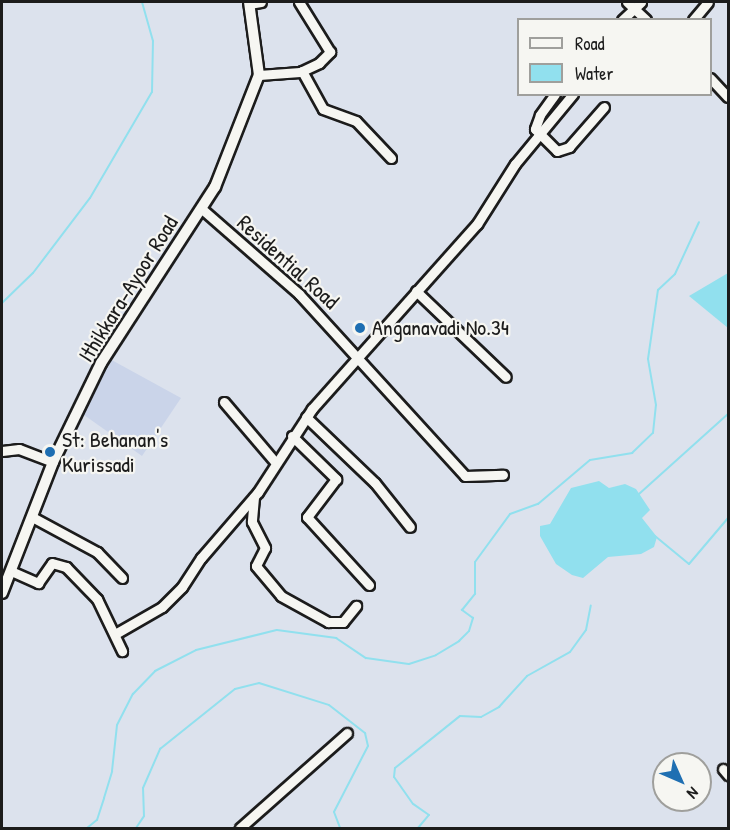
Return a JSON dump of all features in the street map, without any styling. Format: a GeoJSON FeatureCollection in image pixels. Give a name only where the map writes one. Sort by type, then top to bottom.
{"type":"FeatureCollection","features":[{"type":"Feature","properties":{"kind":"main road","name":"Ithikkara-Ayoor Road"},"geometry":{"type":"LineString","coordinates":[[2,592],[34,518],[53,462],[101,363],[215,187],[259,75],[249,3]]}},
{"type":"Feature","properties":{"kind":"street"},"geometry":{"type":"LineString","coordinates":[[249,3],[261,2]]}},
{"type":"Feature","properties":{"kind":"street"},"geometry":{"type":"LineString","coordinates":[[259,75],[303,71],[330,52],[299,2]]}},
{"type":"Feature","properties":{"kind":"street"},"geometry":{"type":"LineString","coordinates":[[695,18],[708,2]]}},
{"type":"Feature","properties":{"kind":"street"},"geometry":{"type":"LineString","coordinates":[[624,18],[634,4],[644,18]]}},
{"type":"Feature","properties":{"kind":"street"},"geometry":{"type":"LineString","coordinates":[[303,71],[323,109],[356,121],[391,158]]}},
{"type":"Feature","properties":{"kind":"street"},"geometry":{"type":"LineString","coordinates":[[712,79],[729,97]]}},
{"type":"Feature","properties":{"kind":"street"},"geometry":{"type":"LineString","coordinates":[[537,134],[540,115],[554,96]]}},
{"type":"Feature","properties":{"kind":"street"},"geometry":{"type":"LineString","coordinates":[[115,634],[162,607],[182,587],[201,558],[254,497],[274,462],[306,417],[357,356],[488,210],[537,134],[571,96]]}},
{"type":"Feature","properties":{"kind":"street"},"geometry":{"type":"LineString","coordinates":[[537,134],[562,151],[604,107]]}},
{"type":"Feature","properties":{"kind":"street","name":"Residential Road"},"geometry":{"type":"LineString","coordinates":[[202,209],[299,294],[465,476],[503,474]]}},
{"type":"Feature","properties":{"kind":"street"},"geometry":{"type":"LineString","coordinates":[[416,291],[506,377]]}},
{"type":"Feature","properties":{"kind":"street"},"geometry":{"type":"LineString","coordinates":[[224,402],[274,462]]}},
{"type":"Feature","properties":{"kind":"street"},"geometry":{"type":"LineString","coordinates":[[306,417],[381,489],[410,527]]}},
{"type":"Feature","properties":{"kind":"street"},"geometry":{"type":"LineString","coordinates":[[292,436],[336,479],[308,516],[369,585]]}},
{"type":"Feature","properties":{"kind":"street"},"geometry":{"type":"LineString","coordinates":[[2,451],[19,449],[53,462]]}},
{"type":"Feature","properties":{"kind":"street"},"geometry":{"type":"LineString","coordinates":[[254,497],[252,522],[265,548],[256,566],[281,596],[328,622],[343,622],[356,606]]}},
{"type":"Feature","properties":{"kind":"street"},"geometry":{"type":"LineString","coordinates":[[34,518],[97,552],[122,578]]}},
{"type":"Feature","properties":{"kind":"street"},"geometry":{"type":"LineString","coordinates":[[11,571],[38,583],[52,563],[61,563],[97,599],[122,651]]}},
{"type":"Feature","properties":{"kind":"street"},"geometry":{"type":"LineString","coordinates":[[240,828],[347,733]]}},
{"type":"Feature","properties":{"kind":"shaded area"},"geometry":{"type":"Polygon","coordinates":[[[108,358],[181,398],[142,456],[84,415],[108,358]]]}},
{"type":"Feature","properties":{"kind":"water"},"geometry":{"type":"Polygon","coordinates":[[[728,273],[728,328],[689,296],[728,273]]]}},
{"type":"Feature","properties":{"kind":"water"},"geometry":{"type":"Polygon","coordinates":[[[599,481],[609,488],[625,484],[636,489],[650,510],[642,518],[657,537],[654,547],[641,554],[608,557],[583,578],[572,575],[556,564],[540,536],[540,526],[550,524],[571,488],[599,481]]]}},
{"type":"Feature","properties":{"kind":"waterway"},"geometry":{"type":"LineString","coordinates":[[2,303],[33,273],[90,198],[152,92],[153,41],[142,2]]}},
{"type":"Feature","properties":{"kind":"waterway"},"geometry":{"type":"LineString","coordinates":[[87,828],[97,820],[112,771],[117,725],[133,694],[155,671],[196,650],[277,630],[336,638],[366,658],[409,664],[436,655],[459,641],[469,631],[473,618],[462,610],[475,594],[475,562],[510,514],[538,504],[590,460],[632,453],[653,433],[656,405],[648,359],[658,290],[675,274],[699,222]]}},
{"type":"Feature","properties":{"kind":"waterway"},"geometry":{"type":"LineString","coordinates":[[639,494],[728,414]]}},
{"type":"Feature","properties":{"kind":"waterway"},"geometry":{"type":"LineString","coordinates":[[655,536],[689,564],[728,518]]}},
{"type":"Feature","properties":{"kind":"waterway"},"geometry":{"type":"LineString","coordinates":[[418,828],[429,815],[413,804],[394,777],[395,768],[460,716],[481,717],[499,707],[527,676],[570,652],[586,630],[591,605]]}},
{"type":"Feature","properties":{"kind":"waterway"},"geometry":{"type":"LineString","coordinates":[[136,828],[144,816],[143,788],[160,749],[235,689],[259,683],[329,705],[365,733],[368,746],[334,812],[340,828]]}},
{"type":"Feature","properties":{"kind":"place","name":"Anganavadi No.34"},"geometry":{"type":"Point","coordinates":[360,328]}},
{"type":"Feature","properties":{"kind":"place","name":"St: Behanan's Kurissadi"},"geometry":{"type":"Point","coordinates":[50,452]}}]}
